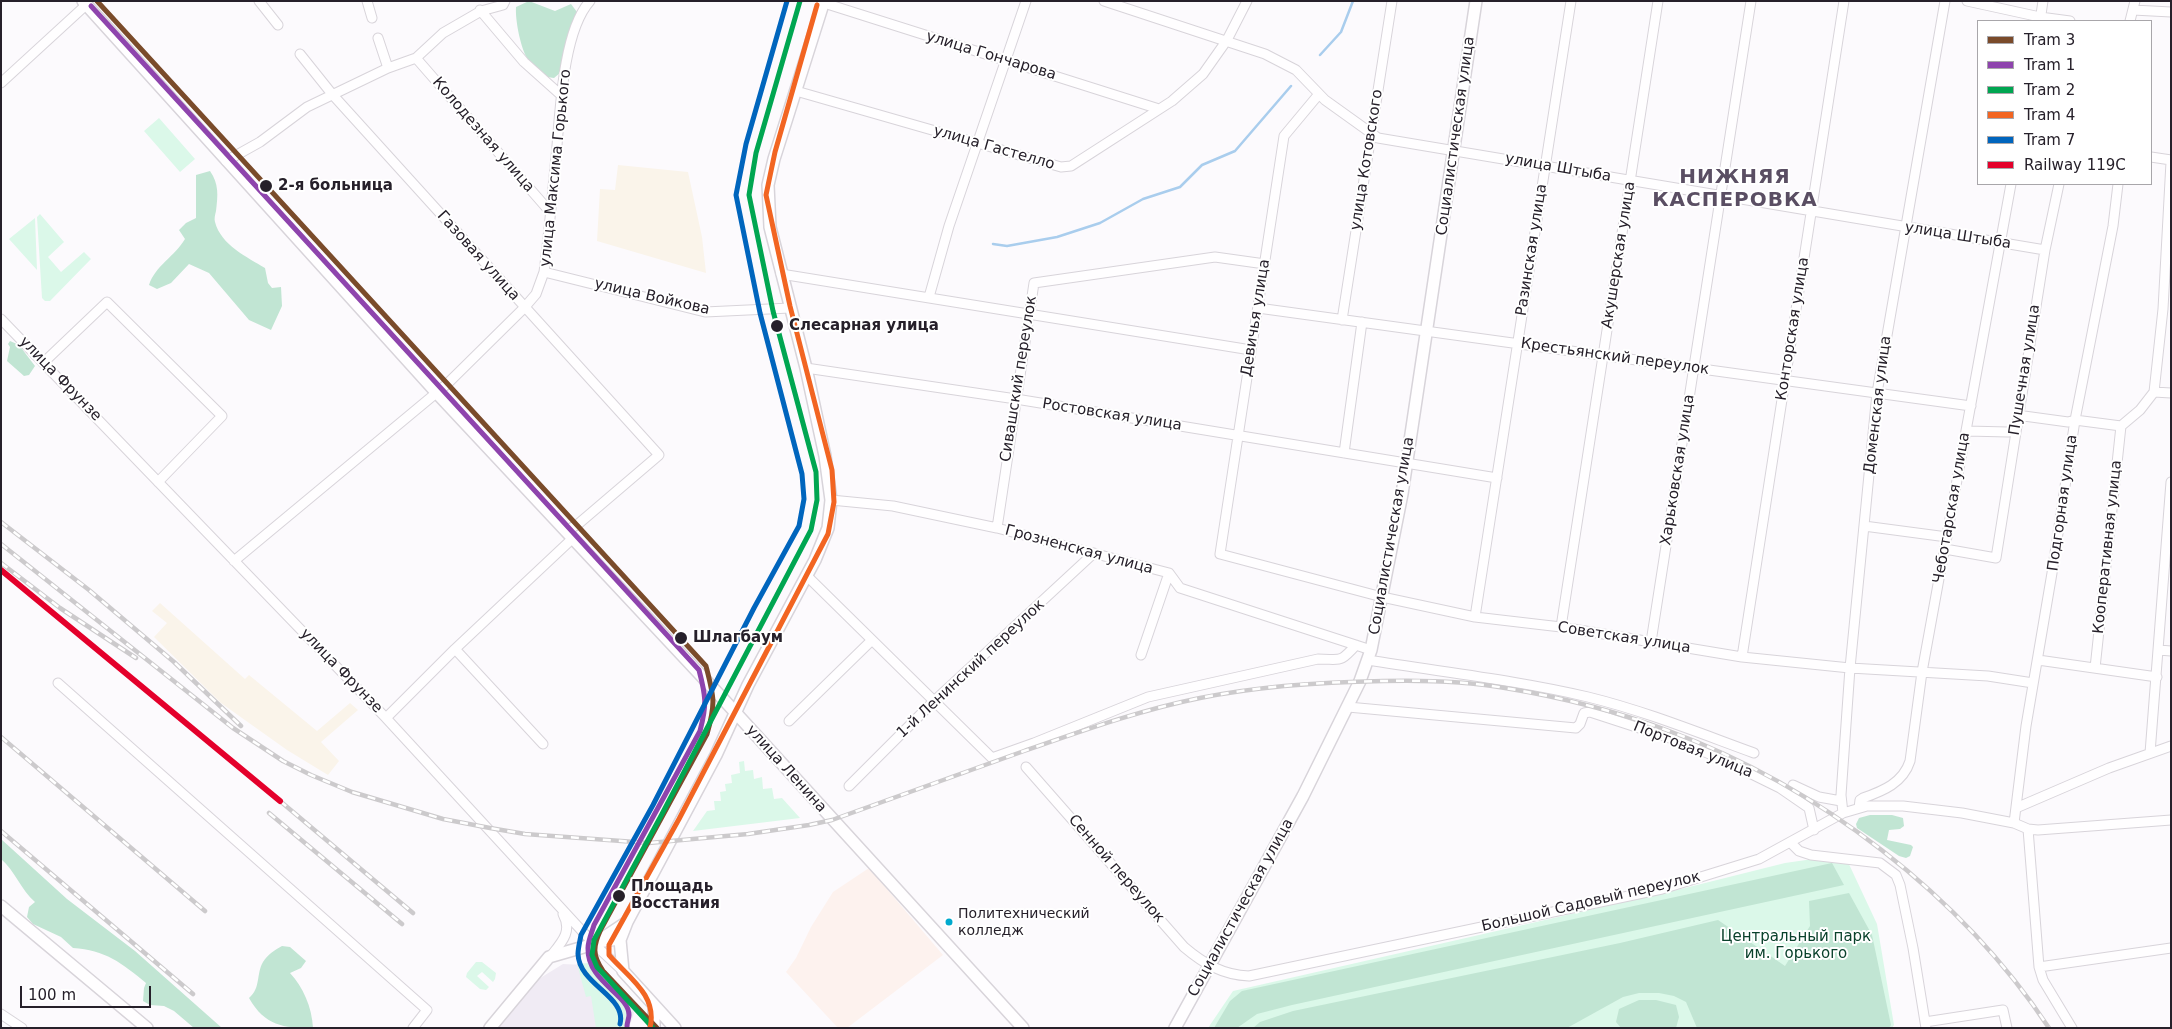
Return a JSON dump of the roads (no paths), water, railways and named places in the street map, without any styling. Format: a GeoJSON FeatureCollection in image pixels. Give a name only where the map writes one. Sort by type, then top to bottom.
{"type":"FeatureCollection","features":[{"type":"Feature","properties":{"kind":"main road","name":"Социалистическая улица"},"geometry":{"type":"LineString","coordinates":[[1176,1028],[1303,796],[1348,706],[1370,655],[1407,463],[1476,1]]}},
{"type":"Feature","properties":{"kind":"main road"},"geometry":{"type":"LineString","coordinates":[[623,971],[620,940],[627,922],[716,755],[774,634],[807,576],[828,528],[831,500],[825,456],[806,368],[770,228],[768,185],[774,159],[824,2]]}},
{"type":"Feature","properties":{"kind":"main road","name":"улица Ленина"},"geometry":{"type":"LineString","coordinates":[[85,3],[436,392],[736,714],[1023,1028]]}},
{"type":"Feature","properties":{"kind":"main road"},"geometry":{"type":"LineString","coordinates":[[1,906],[147,1028]]}},
{"type":"Feature","properties":{"kind":"main road"},"geometry":{"type":"LineString","coordinates":[[490,1028],[549,957],[594,944],[627,922]]}},
{"type":"Feature","properties":{"kind":"main road","name":"улица Фрунзе"},"geometry":{"type":"LineString","coordinates":[[623,971],[675,1028]]}},
{"type":"Feature","properties":{"kind":"main road"},"geometry":{"type":"LineString","coordinates":[[654,1006],[654,1028]]}},
{"type":"Feature","properties":{"kind":"street"},"geometry":{"type":"LineString","coordinates":[[259,1],[278,25]]}},
{"type":"Feature","properties":{"kind":"street"},"geometry":{"type":"LineString","coordinates":[[367,1],[372,18]]}},
{"type":"Feature","properties":{"kind":"street"},"geometry":{"type":"LineString","coordinates":[[226,161],[238,156],[307,107],[388,68],[416,58],[443,33],[481,11],[503,5],[505,1]]}},
{"type":"Feature","properties":{"kind":"street","name":"улица Максима Горького"},"geometry":{"type":"LineString","coordinates":[[234,561],[450,381],[536,294],[544,272],[562,96],[574,30],[590,1]]}},
{"type":"Feature","properties":{"kind":"street"},"geometry":{"type":"LineString","coordinates":[[929,297],[949,226],[1026,1]]}},
{"type":"Feature","properties":{"kind":"street","name":"улица Штыба"},"geometry":{"type":"LineString","coordinates":[[1104,1],[1266,54],[1296,70],[1319,94],[1378,138],[1455,149],[2000,244],[2045,250]]}},
{"type":"Feature","properties":{"kind":"street","name":"улица Гастелло"},"geometry":{"type":"LineString","coordinates":[[796,91],[1061,167],[1071,166],[1172,101],[1203,74],[1227,40],[1247,1]]}},
{"type":"Feature","properties":{"kind":"street","name":"улица Котовского"},"geometry":{"type":"LineString","coordinates":[[1342,320],[1392,1]]}},
{"type":"Feature","properties":{"kind":"street","name":"Разинская улица"},"geometry":{"type":"LineString","coordinates":[[1475,617],[1571,1]]}},
{"type":"Feature","properties":{"kind":"street","name":"Акушерская улица"},"geometry":{"type":"LineString","coordinates":[[1561,627],[1658,1]]}},
{"type":"Feature","properties":{"kind":"street","name":"Харьковская улица"},"geometry":{"type":"LineString","coordinates":[[1651,642],[1750,1]]}},
{"type":"Feature","properties":{"kind":"street","name":"Конторская улица"},"geometry":{"type":"LineString","coordinates":[[1742,657],[1844,1]]}},
{"type":"Feature","properties":{"kind":"street","name":"Доменская улица"},"geometry":{"type":"LineString","coordinates":[[1843,813],[1841,801],[1850,668],[1877,393],[1945,1]]}},
{"type":"Feature","properties":{"kind":"street"},"geometry":{"type":"LineString","coordinates":[[1967,1],[2040,19],[2055,20]]}},
{"type":"Feature","properties":{"kind":"street"},"geometry":{"type":"LineString","coordinates":[[2040,19],[2043,1]]}},
{"type":"Feature","properties":{"kind":"street","name":"улица Гончарова"},"geometry":{"type":"LineString","coordinates":[[824,2],[1159,109]]}},
{"type":"Feature","properties":{"kind":"street"},"geometry":{"type":"LineString","coordinates":[[1,82],[85,3]]}},
{"type":"Feature","properties":{"kind":"street"},"geometry":{"type":"LineString","coordinates":[[2130,20],[2134,6],[2171,12]]}},
{"type":"Feature","properties":{"kind":"street"},"geometry":{"type":"LineString","coordinates":[[481,11],[524,62],[562,96]]}},
{"type":"Feature","properties":{"kind":"street"},"geometry":{"type":"LineString","coordinates":[[378,38],[388,68]]}},
{"type":"Feature","properties":{"kind":"street","name":"Газовая улица"},"geometry":{"type":"LineString","coordinates":[[300,54],[332,94],[659,455],[577,525],[568,535]]}},
{"type":"Feature","properties":{"kind":"street","name":"Колодезная улица"},"geometry":{"type":"LineString","coordinates":[[416,58],[551,213]]}},
{"type":"Feature","properties":{"kind":"street","name":"Девичья улица"},"geometry":{"type":"LineString","coordinates":[[1220,554],[1284,136],[1319,94]]}},
{"type":"Feature","properties":{"kind":"street"},"geometry":{"type":"LineString","coordinates":[[1966,431],[2013,431],[2017,422],[2024,416],[2121,426],[2140,410],[2154,392],[2163,301],[2171,161],[2152,157]]}},
{"type":"Feature","properties":{"kind":"street","name":"Чеботарская улица"},"geometry":{"type":"LineString","coordinates":[[1859,808],[1860,800],[1894,784],[1904,774],[1908,765],[1922,672],[2011,185]]}},
{"type":"Feature","properties":{"kind":"street","name":"Пушечная улица"},"geometry":{"type":"LineString","coordinates":[[1945,549],[1996,558],[2045,250],[2059,185]]}},
{"type":"Feature","properties":{"kind":"street","name":"Подгорная улица"},"geometry":{"type":"LineString","coordinates":[[2014,823],[2026,726],[2075,420],[2113,226],[2118,185]]}},
{"type":"Feature","properties":{"kind":"street","name":"Сивашский переулок"},"geometry":{"type":"LineString","coordinates":[[997,528],[1034,283],[1215,257],[1265,264]]}},
{"type":"Feature","properties":{"kind":"street","name":"улица Войкова"},"geometry":{"type":"LineString","coordinates":[[544,272],[705,312],[790,308]]}},
{"type":"Feature","properties":{"kind":"street"},"geometry":{"type":"LineString","coordinates":[[781,274],[1251,350]]}},
{"type":"Feature","properties":{"kind":"street"},"geometry":{"type":"LineString","coordinates":[[43,362],[107,302],[222,416],[158,482]]}},
{"type":"Feature","properties":{"kind":"street","name":"Крестьянский переулок"},"geometry":{"type":"LineString","coordinates":[[1258,308],[1971,406]]}},
{"type":"Feature","properties":{"kind":"street","name":"улица Фрунзе"},"geometry":{"type":"LineString","coordinates":[[1,319],[386,718],[594,944],[623,971]]}},
{"type":"Feature","properties":{"kind":"street"},"geometry":{"type":"LineString","coordinates":[[1344,453],[1362,322]]}},
{"type":"Feature","properties":{"kind":"street","name":"Ростовская улица"},"geometry":{"type":"LineString","coordinates":[[806,368],[1016,399],[1497,478]]}},
{"type":"Feature","properties":{"kind":"street"},"geometry":{"type":"LineString","coordinates":[[2154,392],[2171,393]]}},
{"type":"Feature","properties":{"kind":"street","name":"Кооперативная улица"},"geometry":{"type":"LineString","coordinates":[[2095,668],[2121,426]]}},
{"type":"Feature","properties":{"kind":"street"},"geometry":{"type":"LineString","coordinates":[[2150,753],[2171,482]]}},
{"type":"Feature","properties":{"kind":"street","name":"Грозненская улица"},"geometry":{"type":"LineString","coordinates":[[831,500],[893,506],[997,528],[1169,573],[1180,588],[1356,645],[1370,655]]}},
{"type":"Feature","properties":{"kind":"street"},"geometry":{"type":"LineString","coordinates":[[1864,526],[1947,537]]}},
{"type":"Feature","properties":{"kind":"street"},"geometry":{"type":"LineString","coordinates":[[386,718],[568,535]]}},
{"type":"Feature","properties":{"kind":"street","name":"1-й Ленинский переулок"},"geometry":{"type":"LineString","coordinates":[[849,786],[934,701],[1094,553]]}},
{"type":"Feature","properties":{"kind":"street","name":"Советская улица"},"geometry":{"type":"LineString","coordinates":[[1220,554],[1382,597],[1475,617],[1561,627],[1742,657],[1850,668],[1988,676],[2033,683]]}},
{"type":"Feature","properties":{"kind":"street"},"geometry":{"type":"LineString","coordinates":[[1140,655],[1169,573]]}},
{"type":"Feature","properties":{"kind":"street"},"geometry":{"type":"LineString","coordinates":[[807,576],[992,758],[1148,697],[1318,659],[1340,660],[1356,645]]}},
{"type":"Feature","properties":{"kind":"street"},"geometry":{"type":"LineString","coordinates":[[789,721],[872,640]]}},
{"type":"Feature","properties":{"kind":"street"},"geometry":{"type":"LineString","coordinates":[[455,650],[543,744]]}},
{"type":"Feature","properties":{"kind":"street"},"geometry":{"type":"LineString","coordinates":[[2159,650],[2171,651]]}},
{"type":"Feature","properties":{"kind":"street","name":"Портовая улица"},"geometry":{"type":"LineString","coordinates":[[1370,655],[1588,697],[1669,722],[1754,753]]}},
{"type":"Feature","properties":{"kind":"street"},"geometry":{"type":"LineString","coordinates":[[2038,660],[2157,677]]}},
{"type":"Feature","properties":{"kind":"street"},"geometry":{"type":"LineString","coordinates":[[58,683],[427,1010],[413,1028]]}},
{"type":"Feature","properties":{"kind":"street","name":"Портовая улица"},"geometry":{"type":"LineString","coordinates":[[1348,706],[1576,728],[1580,724],[1584,713],[1590,712],[1679,741],[1780,788],[1809,808],[1814,830]]}},
{"type":"Feature","properties":{"kind":"street"},"geometry":{"type":"LineString","coordinates":[[2016,808],[2093,775],[2171,746]]}},
{"type":"Feature","properties":{"kind":"street","name":"Сенной переулок"},"geometry":{"type":"LineString","coordinates":[[1026,766],[1184,947],[1209,966]]}},
{"type":"Feature","properties":{"kind":"street"},"geometry":{"type":"LineString","coordinates":[[1793,785],[1819,797],[1841,801]]}},
{"type":"Feature","properties":{"kind":"street","name":"Большой Садовый переулок"},"geometry":{"type":"LineString","coordinates":[[1209,966],[1240,976],[1262,974],[1662,889],[1759,859],[1843,813],[1859,808],[1880,805],[1962,812],[2014,823],[2028,829],[2045,830],[2171,820]]}},
{"type":"Feature","properties":{"kind":"street"},"geometry":{"type":"LineString","coordinates":[[2028,829],[2039,968],[2043,980],[2072,1028]]}},
{"type":"Feature","properties":{"kind":"street"},"geometry":{"type":"LineString","coordinates":[[1791,843],[1800,851],[1811,856],[1880,863],[1896,875],[1900,885],[1913,948],[1926,1025],[2003,1010],[2007,1028]]}},
{"type":"Feature","properties":{"kind":"street"},"geometry":{"type":"LineString","coordinates":[[549,957],[566,937],[567,922],[556,901]]}},
{"type":"Feature","properties":{"kind":"street"},"geometry":{"type":"LineString","coordinates":[[594,944],[620,940]]}},
{"type":"Feature","properties":{"kind":"street"},"geometry":{"type":"LineString","coordinates":[[2039,968],[2171,948]]}},
{"type":"Feature","properties":{"kind":"street"},"geometry":{"type":"LineString","coordinates":[[1,1014],[22,1028]]}},
{"type":"Feature","properties":{"kind":"waterway"},"geometry":{"type":"LineString","coordinates":[[1320,55],[1341,32],[1353,1]]}},
{"type":"Feature","properties":{"kind":"waterway"},"geometry":{"type":"LineString","coordinates":[[993,244],[1007,246],[1057,237],[1100,223],[1143,199],[1180,187],[1202,165],[1235,151],[1291,86]]}},
{"type":"Feature","properties":{"kind":"railway"},"geometry":{"type":"LineString","coordinates":[[1,522],[89,590],[174,662],[241,726]]}},
{"type":"Feature","properties":{"kind":"railway"},"geometry":{"type":"LineString","coordinates":[[1,544],[233,728],[283,761],[352,792],[443,819],[525,834],[649,843],[748,834],[809,825],[832,820],[1111,721],[1178,703],[1245,690],[1337,682],[1428,681],[1490,686],[1567,700],[1649,724],[1724,754],[1779,782],[1832,814],[1882,850],[1929,890],[1973,933],[2014,979],[2049,1028]]}},
{"type":"Feature","properties":{"kind":"railway"},"geometry":{"type":"LineString","coordinates":[[1,563],[60,608],[136,658]]}},
{"type":"Feature","properties":{"kind":"railway"},"geometry":{"type":"LineString","coordinates":[[1,737],[205,911]]}},
{"type":"Feature","properties":{"kind":"railway"},"geometry":{"type":"LineString","coordinates":[[280,801],[413,913]]}},
{"type":"Feature","properties":{"kind":"railway"},"geometry":{"type":"LineString","coordinates":[[269,813],[402,924]]}},
{"type":"Feature","properties":{"kind":"railway"},"geometry":{"type":"LineString","coordinates":[[1,831],[193,994]]}},
{"type":"Feature","properties":{"kind":"tram line","name":"3"},"geometry":{"type":"LineString","coordinates":[[97,1],[706,666],[713,700],[712,715],[707,734],[601,929],[595,946],[595,955],[603,971],[657,1028]]}},
{"type":"Feature","properties":{"kind":"tram line","name":"7"},"geometry":{"type":"LineString","coordinates":[[620,1024],[620,1014],[617,1006],[586,974],[580,965],[578,954],[581,935],[653,805],[754,608],[799,526],[804,499],[802,474],[760,313],[736,195],[746,144],[787,1]]}},
{"type":"Feature","properties":{"kind":"tram line","name":"2"},"geometry":{"type":"LineString","coordinates":[[653,1028],[597,967],[592,955],[594,940],[811,530],[817,500],[816,472],[773,311],[749,195],[756,153],[800,1]]}},
{"type":"Feature","properties":{"kind":"tram line","name":"4"},"geometry":{"type":"LineString","coordinates":[[650,1028],[650,1006],[646,996],[640,987],[609,955],[609,945],[679,819],[828,534],[834,502],[832,470],[790,306],[766,195],[775,152],[817,5]]}},
{"type":"Feature","properties":{"kind":"tram line","name":"1"},"geometry":{"type":"LineString","coordinates":[[91,6],[699,670],[705,701],[700,731],[594,925],[589,942],[589,960],[594,970],[627,1007],[629,1015],[627,1026]]}},
{"type":"Feature","properties":{"kind":"rail line","name":"119С"},"geometry":{"type":"LineString","coordinates":[[1,570],[280,801]]}},
{"type":"Feature","properties":{"kind":"place","name":"2-я больница"},"geometry":{"type":"Point","coordinates":[266,186]}},
{"type":"Feature","properties":{"kind":"place","name":"Слесарная улица"},"geometry":{"type":"Point","coordinates":[777,326]}},
{"type":"Feature","properties":{"kind":"place","name":"Шлагбаум"},"geometry":{"type":"Point","coordinates":[681,638]}},
{"type":"Feature","properties":{"kind":"place","name":"Площадь Восстания"},"geometry":{"type":"Point","coordinates":[619,896]}},
{"type":"Feature","properties":{"kind":"place","name":"Политехнический колледж"},"geometry":{"type":"Point","coordinates":[949,922]}},
{"type":"Feature","properties":{"kind":"district","name":"НИЖНЯЯ КАСПЕРОВКА"},"geometry":{"type":"Point","coordinates":[1735,190]}},
{"type":"Feature","properties":{"kind":"park label","name":"Центральный парк им. Горького"},"geometry":{"type":"Point","coordinates":[1796,946]}}]}
